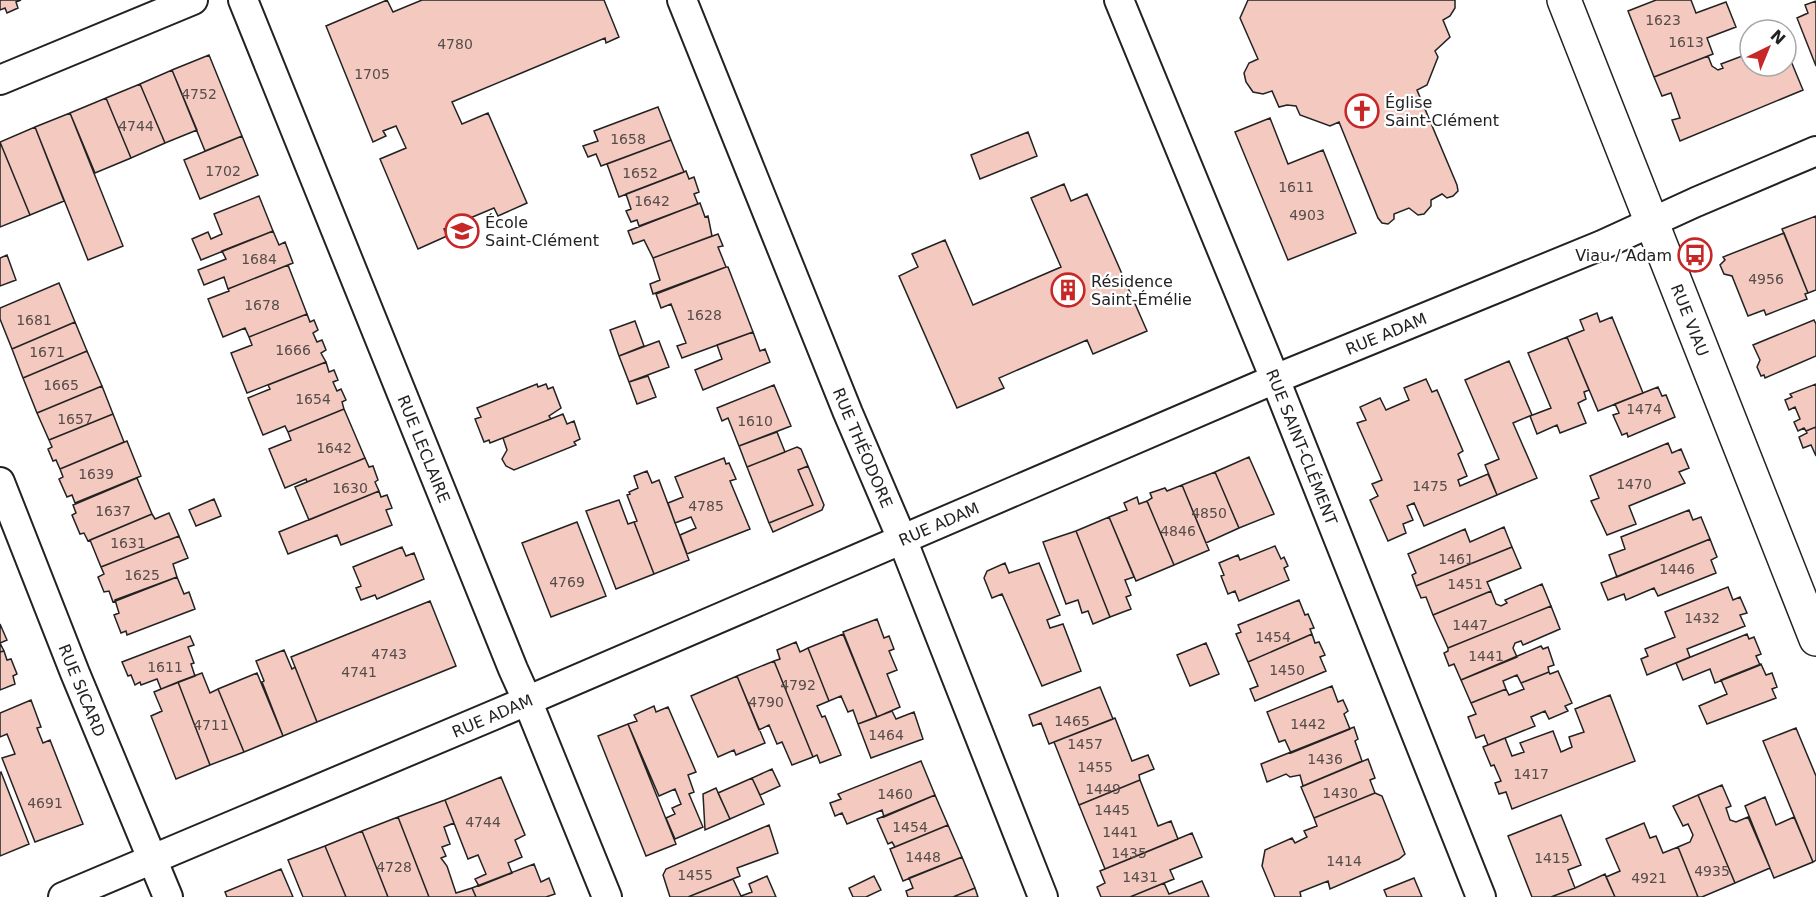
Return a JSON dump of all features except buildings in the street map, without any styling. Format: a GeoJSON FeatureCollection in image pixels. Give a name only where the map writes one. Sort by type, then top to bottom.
{"type":"FeatureCollection","features":[{"type":"Feature","properties":{"kind":"main road","name":"RUE VIAU"},"geometry":{"type":"LineString","coordinates":[[1564,0],[1816,639]]}},
{"type":"Feature","properties":{"kind":"street"},"geometry":{"type":"LineString","coordinates":[[0,80],[194,0]]}},
{"type":"Feature","properties":{"kind":"street","name":"RUE LECLAIRE"},"geometry":{"type":"LineString","coordinates":[[243,0],[607,897]]}},
{"type":"Feature","properties":{"kind":"street","name":"RUE THÉODORE"},"geometry":{"type":"LineString","coordinates":[[682,0],[844,403],[902,539],[1043,897]]}},
{"type":"Feature","properties":{"kind":"street","name":"RUE SAINT-CLÉMENT"},"geometry":{"type":"LineString","coordinates":[[1119,0],[1275,379],[1481,897]]}},
{"type":"Feature","properties":{"kind":"street","name":"RUE ADAM"},"geometry":{"type":"LineString","coordinates":[[63,897],[1275,379],[1653,222],[1816,151]]}},
{"type":"Feature","properties":{"kind":"street","name":"RUE SICARD"},"geometry":{"type":"LineString","coordinates":[[0,482],[168,897]]}},
{"type":"Feature","properties":{"kind":"place","name":"Église Saint-Clément"},"geometry":{"type":"Point","coordinates":[1362,111]}},
{"type":"Feature","properties":{"kind":"place","name":"École Saint-Clément"},"geometry":{"type":"Point","coordinates":[462,231]}},
{"type":"Feature","properties":{"kind":"place","name":"Viau / Adam"},"geometry":{"type":"Point","coordinates":[1695,255]}},
{"type":"Feature","properties":{"kind":"place","name":"Résidence Saint-Émélie"},"geometry":{"type":"Point","coordinates":[1068,290]}}]}
